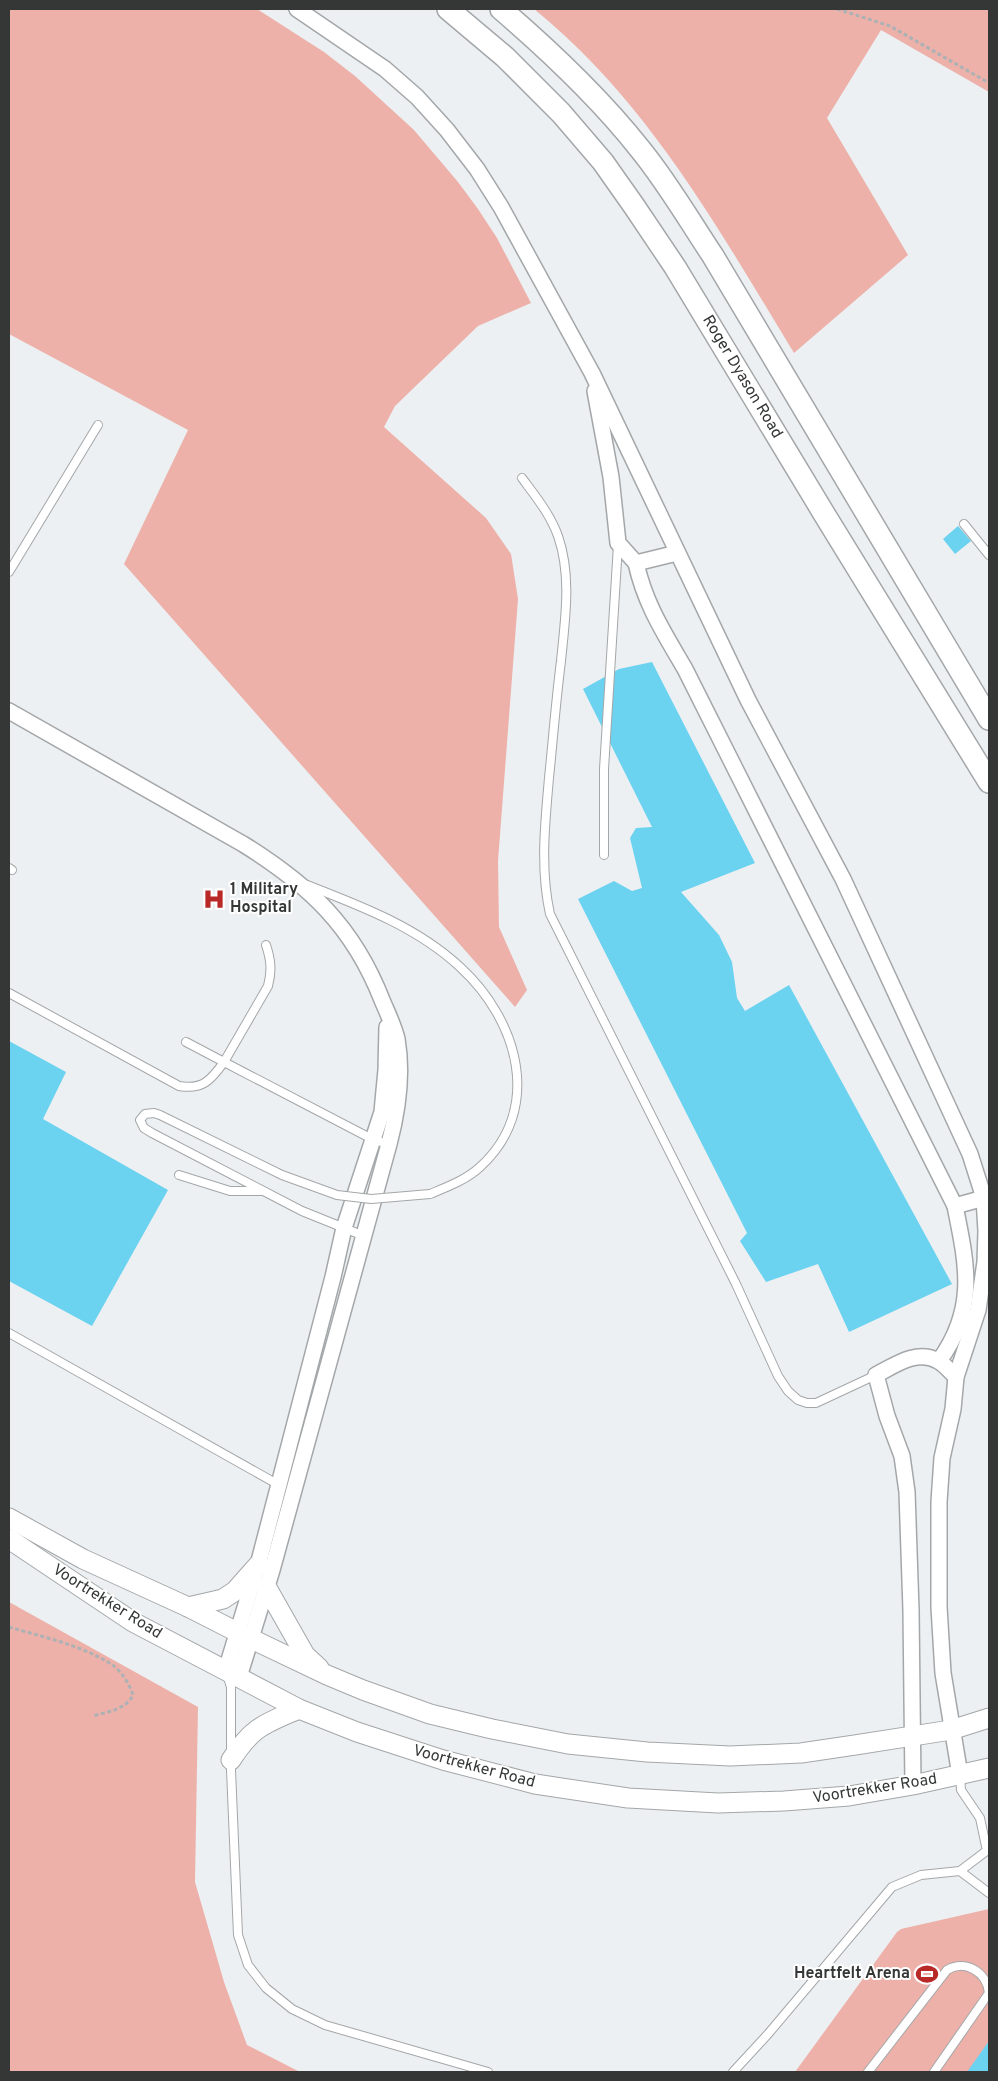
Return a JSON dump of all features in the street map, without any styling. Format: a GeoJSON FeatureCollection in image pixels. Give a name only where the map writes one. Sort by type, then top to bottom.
{"type":"FeatureCollection","features":[{"type":"Feature","properties":{"kind":"main road","name":"Roger Dyason Road"},"geometry":{"type":"LineString","coordinates":[[448,9],[505,57],[561,112],[603,162],[634,206],[675,267],[989,782]]}},
{"type":"Feature","properties":{"kind":"main road"},"geometry":{"type":"LineString","coordinates":[[500,9],[552,53],[597,100],[641,150],[678,203],[713,256],[989,719]]}},
{"type":"Feature","properties":{"kind":"street"},"geometry":{"type":"LineString","coordinates":[[297,9],[385,69],[417,97],[447,130],[477,169],[501,207],[592,373],[748,700],[843,879],[970,1154],[984,1198],[985,1254],[978,1310],[956,1377],[953,1409],[942,1458],[938,1555],[942,1665],[951,1730],[960,1775]]}},
{"type":"Feature","properties":{"kind":"street"},"geometry":{"type":"LineString","coordinates":[[592,373],[611,477],[618,543],[636,563],[641,583],[658,624],[685,669],[955,1206],[967,1267],[965,1296],[955,1335],[939,1361]]}},
{"type":"Feature","properties":{"kind":"street"},"geometry":{"type":"LineString","coordinates":[[636,563],[677,553]]}},
{"type":"Feature","properties":{"kind":"street"},"geometry":{"type":"LineString","coordinates":[[9,711],[244,844],[300,882],[324,905],[364,960],[396,1038],[400,1068],[396,1111],[389,1144],[267,1588],[244,1636]]}},
{"type":"Feature","properties":{"kind":"street"},"geometry":{"type":"LineString","coordinates":[[232,1678],[244,1636],[258,1565],[278,1484],[333,1277],[344,1228],[382,1112],[385,1092],[386,1010]]}},
{"type":"Feature","properties":{"kind":"street"},"geometry":{"type":"LineString","coordinates":[[955,1206],[984,1198]]}},
{"type":"Feature","properties":{"kind":"street"},"geometry":{"type":"LineString","coordinates":[[913,1785],[911,1610],[907,1492],[902,1456],[887,1416],[876,1375],[909,1358],[919,1356],[939,1361],[956,1377]]}},
{"type":"Feature","properties":{"kind":"street","name":"Voortrekker Road"},"geometry":{"type":"LineString","coordinates":[[9,1518],[83,1558],[327,1675],[362,1690],[430,1714],[492,1729],[568,1744],[637,1751],[730,1756],[801,1753],[951,1730],[989,1718]]}},
{"type":"Feature","properties":{"kind":"street","name":"Voortrekker Road"},"geometry":{"type":"LineString","coordinates":[[9,1539],[133,1622],[232,1678],[299,1709],[357,1732],[444,1760],[517,1780],[628,1798],[718,1803],[784,1801],[849,1796],[913,1785],[989,1768]]}},
{"type":"Feature","properties":{"kind":"street"},"geometry":{"type":"LineString","coordinates":[[188,1607],[223,1599],[235,1591],[258,1565]]}},
{"type":"Feature","properties":{"kind":"street"},"geometry":{"type":"LineString","coordinates":[[267,1588],[305,1655],[327,1675]]}},
{"type":"Feature","properties":{"kind":"street"},"geometry":{"type":"LineString","coordinates":[[231,1760],[243,1741],[253,1731],[299,1709]]}},
{"type":"Feature","properties":{"kind":"lane"},"geometry":{"type":"LineString","coordinates":[[9,572],[98,425]]}},
{"type":"Feature","properties":{"kind":"lane"},"geometry":{"type":"LineString","coordinates":[[522,478],[550,516],[558,538],[564,560],[567,605],[554,722],[543,857],[545,892],[550,914],[736,1284],[778,1376],[788,1391],[798,1400],[816,1403],[876,1375]]}},
{"type":"Feature","properties":{"kind":"lane"},"geometry":{"type":"LineString","coordinates":[[964,524],[989,555]]}},
{"type":"Feature","properties":{"kind":"lane"},"geometry":{"type":"LineString","coordinates":[[604,855],[604,769],[618,543]]}},
{"type":"Feature","properties":{"kind":"lane"},"geometry":{"type":"LineString","coordinates":[[300,882],[384,917],[416,934],[443,952],[483,992],[511,1042],[517,1064],[518,1088],[508,1131],[497,1150],[478,1169],[456,1183],[430,1194],[371,1198],[337,1195],[282,1175],[160,1115],[149,1112],[140,1120],[140,1123],[152,1133],[262,1190],[302,1210],[364,1236]]}},
{"type":"Feature","properties":{"kind":"lane"},"geometry":{"type":"LineString","coordinates":[[9,993],[179,1086],[189,1088],[209,1081],[224,1062],[268,986],[272,973],[266,945]]}},
{"type":"Feature","properties":{"kind":"lane"},"geometry":{"type":"LineString","coordinates":[[186,1042],[374,1140],[389,1144]]}},
{"type":"Feature","properties":{"kind":"lane"},"geometry":{"type":"LineString","coordinates":[[178,1175],[230,1192],[262,1190]]}},
{"type":"Feature","properties":{"kind":"lane"},"geometry":{"type":"LineString","coordinates":[[9,1332],[293,1491]]}},
{"type":"Feature","properties":{"kind":"lane"},"geometry":{"type":"LineString","coordinates":[[232,1678],[231,1760],[238,1935],[248,1965],[266,1988],[292,2009],[325,2024],[488,2072]]}},
{"type":"Feature","properties":{"kind":"lane"},"geometry":{"type":"LineString","coordinates":[[733,2072],[768,2034],[892,1887],[921,1875],[960,1871],[988,1850],[980,1818],[961,1790],[960,1775]]}},
{"type":"Feature","properties":{"kind":"lane"},"geometry":{"type":"LineString","coordinates":[[960,1871],[989,1893]]}},
{"type":"Feature","properties":{"kind":"lane"},"geometry":{"type":"LineString","coordinates":[[868,2072],[947,1970],[956,1964],[962,1965],[980,1974],[988,1983],[989,1993],[934,2072]]}},
{"type":"Feature","properties":{"kind":"path"},"geometry":{"type":"LineString","coordinates":[[837,9],[890,26],[989,83]]}},
{"type":"Feature","properties":{"kind":"path"},"geometry":{"type":"LineString","coordinates":[[9,1627],[61,1642],[113,1664],[130,1687],[133,1695],[130,1702],[93,1716]]}},
{"type":"Feature","properties":{"kind":"shaded area"},"geometry":{"type":"Polygon","coordinates":[[[9,9],[257,9],[324,52],[355,76],[414,130],[478,209],[497,238],[531,303],[478,326],[395,406],[384,427],[486,518],[511,554],[518,599],[498,861],[499,927],[527,990],[515,1007],[124,564],[188,430],[9,334],[9,9]]]}},
{"type":"Feature","properties":{"kind":"shaded area"},"geometry":{"type":"Polygon","coordinates":[[[534,9],[989,9],[989,92],[881,30],[827,118],[908,255],[794,353],[709,214],[647,126],[612,84],[575,45],[534,9]]]}},
{"type":"Feature","properties":{"kind":"shaded area"},"geometry":{"type":"Polygon","coordinates":[[[9,1602],[198,1707],[195,1882],[224,1982],[247,2045],[300,2072],[9,2072],[9,1602]]]}},
{"type":"Feature","properties":{"kind":"shaded area","name":"Heartfelt Arena"},"geometry":{"type":"Polygon","coordinates":[[[989,1909],[989,2072],[795,2072],[897,1932],[901,1929],[989,1909]]]}},
{"type":"Feature","properties":{"kind":"building"},"geometry":{"type":"Polygon","coordinates":[[[958,526],[971,541],[955,554],[943,539],[958,526]]]}},
{"type":"Feature","properties":{"kind":"building"},"geometry":{"type":"Polygon","coordinates":[[[652,662],[755,863],[681,892],[719,935],[732,962],[737,998],[745,1011],[789,985],[952,1284],[849,1332],[818,1264],[766,1282],[740,1241],[747,1233],[578,899],[614,881],[632,891],[642,888],[630,838],[636,828],[652,827],[583,689],[619,669],[652,662]]]}},
{"type":"Feature","properties":{"kind":"building"},"geometry":{"type":"Polygon","coordinates":[[[9,1041],[66,1072],[43,1119],[168,1190],[92,1326],[9,1281],[9,1041]]]}},
{"type":"Feature","properties":{"kind":"building"},"geometry":{"type":"Polygon","coordinates":[[[989,2041],[989,2072],[967,2072],[989,2041]]]}},
{"type":"Feature","properties":{"kind":"place","name":"1 Military Hospital"},"geometry":{"type":"Point","coordinates":[214,899]}},
{"type":"Feature","properties":{"kind":"place","name":"Heartfelt Arena"},"geometry":{"type":"Point","coordinates":[927,1974]}}]}
